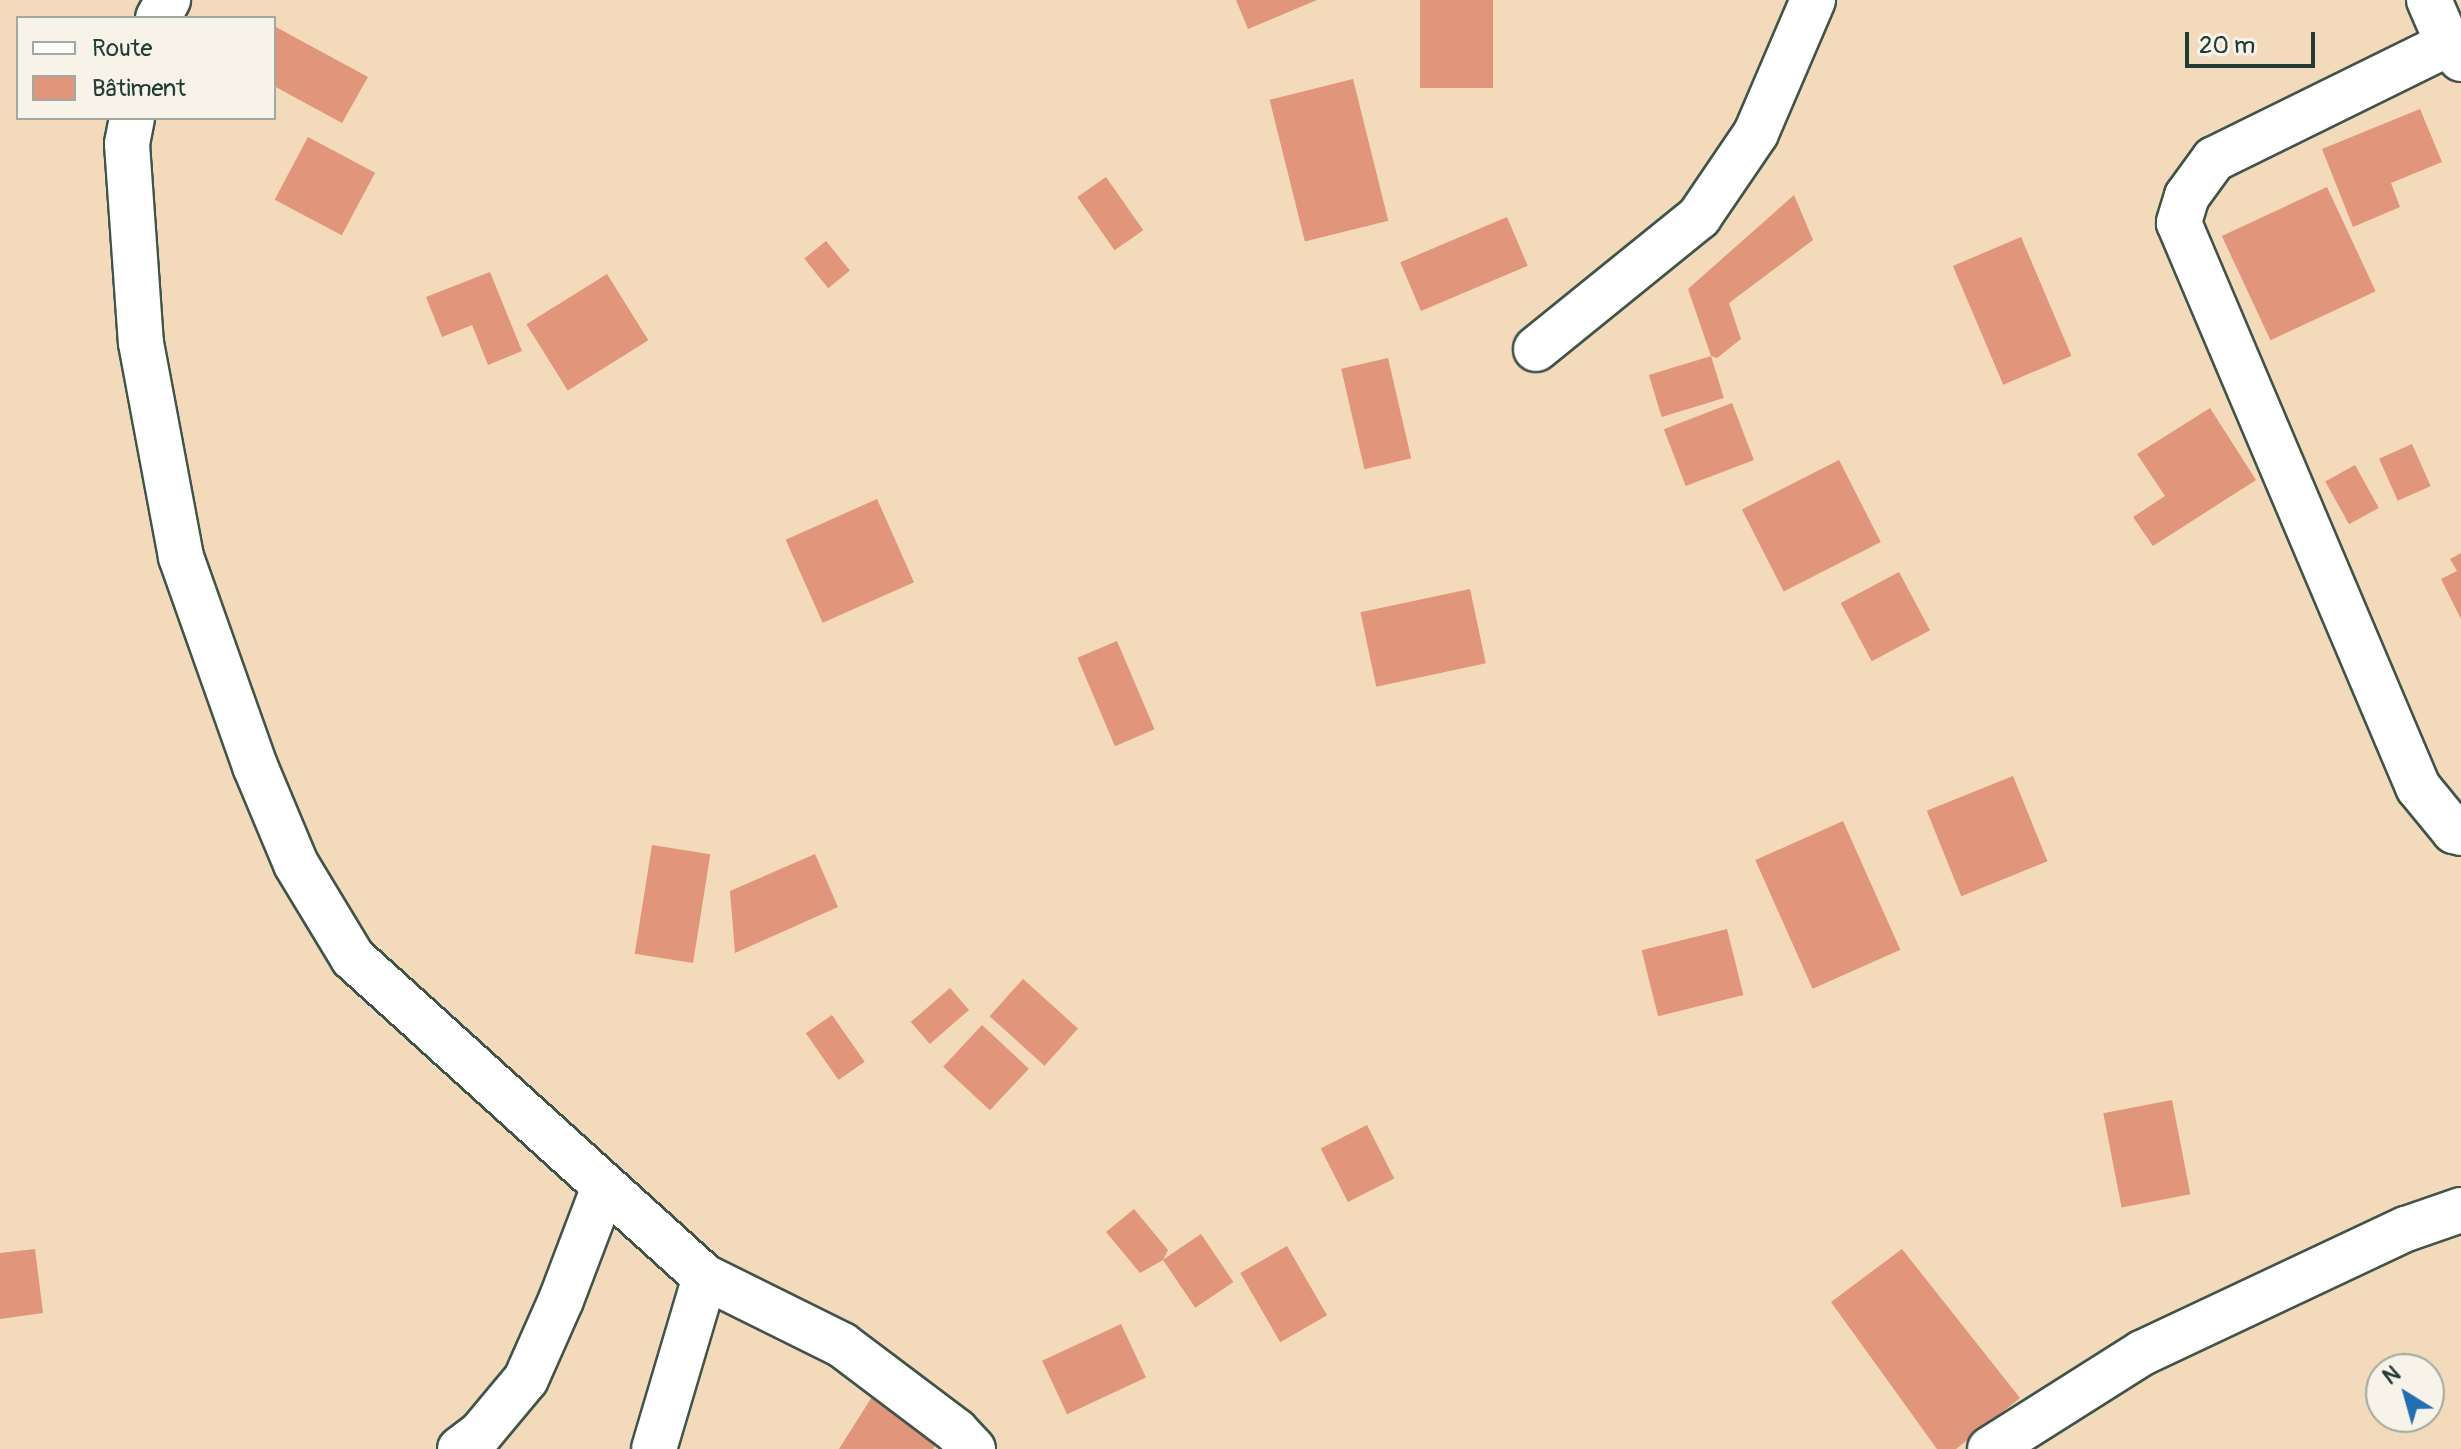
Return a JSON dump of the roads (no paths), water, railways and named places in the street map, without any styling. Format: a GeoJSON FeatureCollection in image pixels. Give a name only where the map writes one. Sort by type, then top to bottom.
{"type":"FeatureCollection","features":[{"type":"Feature","properties":{"kind":"street"},"geometry":{"type":"LineString","coordinates":[[1536,349],[1699,217],[1756,133],[1813,0]]}},
{"type":"Feature","properties":{"kind":"street"},"geometry":{"type":"LineString","coordinates":[[2429,0],[2455,51],[2214,159],[2187,196],[2179,223],[2418,787],[2454,831],[2461,833]]}},
{"type":"Feature","properties":{"kind":"street"},"geometry":{"type":"LineString","coordinates":[[132,120],[127,144],[141,343],[181,557],[255,766],[296,864],[353,958],[705,1277],[842,1345],[956,1431],[973,1449]]}},
{"type":"Feature","properties":{"kind":"street"},"geometry":{"type":"LineString","coordinates":[[460,1449],[481,1433],[526,1379],[561,1300],[604,1187]]}},
{"type":"Feature","properties":{"kind":"street"},"geometry":{"type":"LineString","coordinates":[[1990,1449],[2142,1353],[2406,1229],[2461,1210]]}},
{"type":"Feature","properties":{"kind":"street"},"geometry":{"type":"LineString","coordinates":[[654,1449],[705,1277]]}}]}
